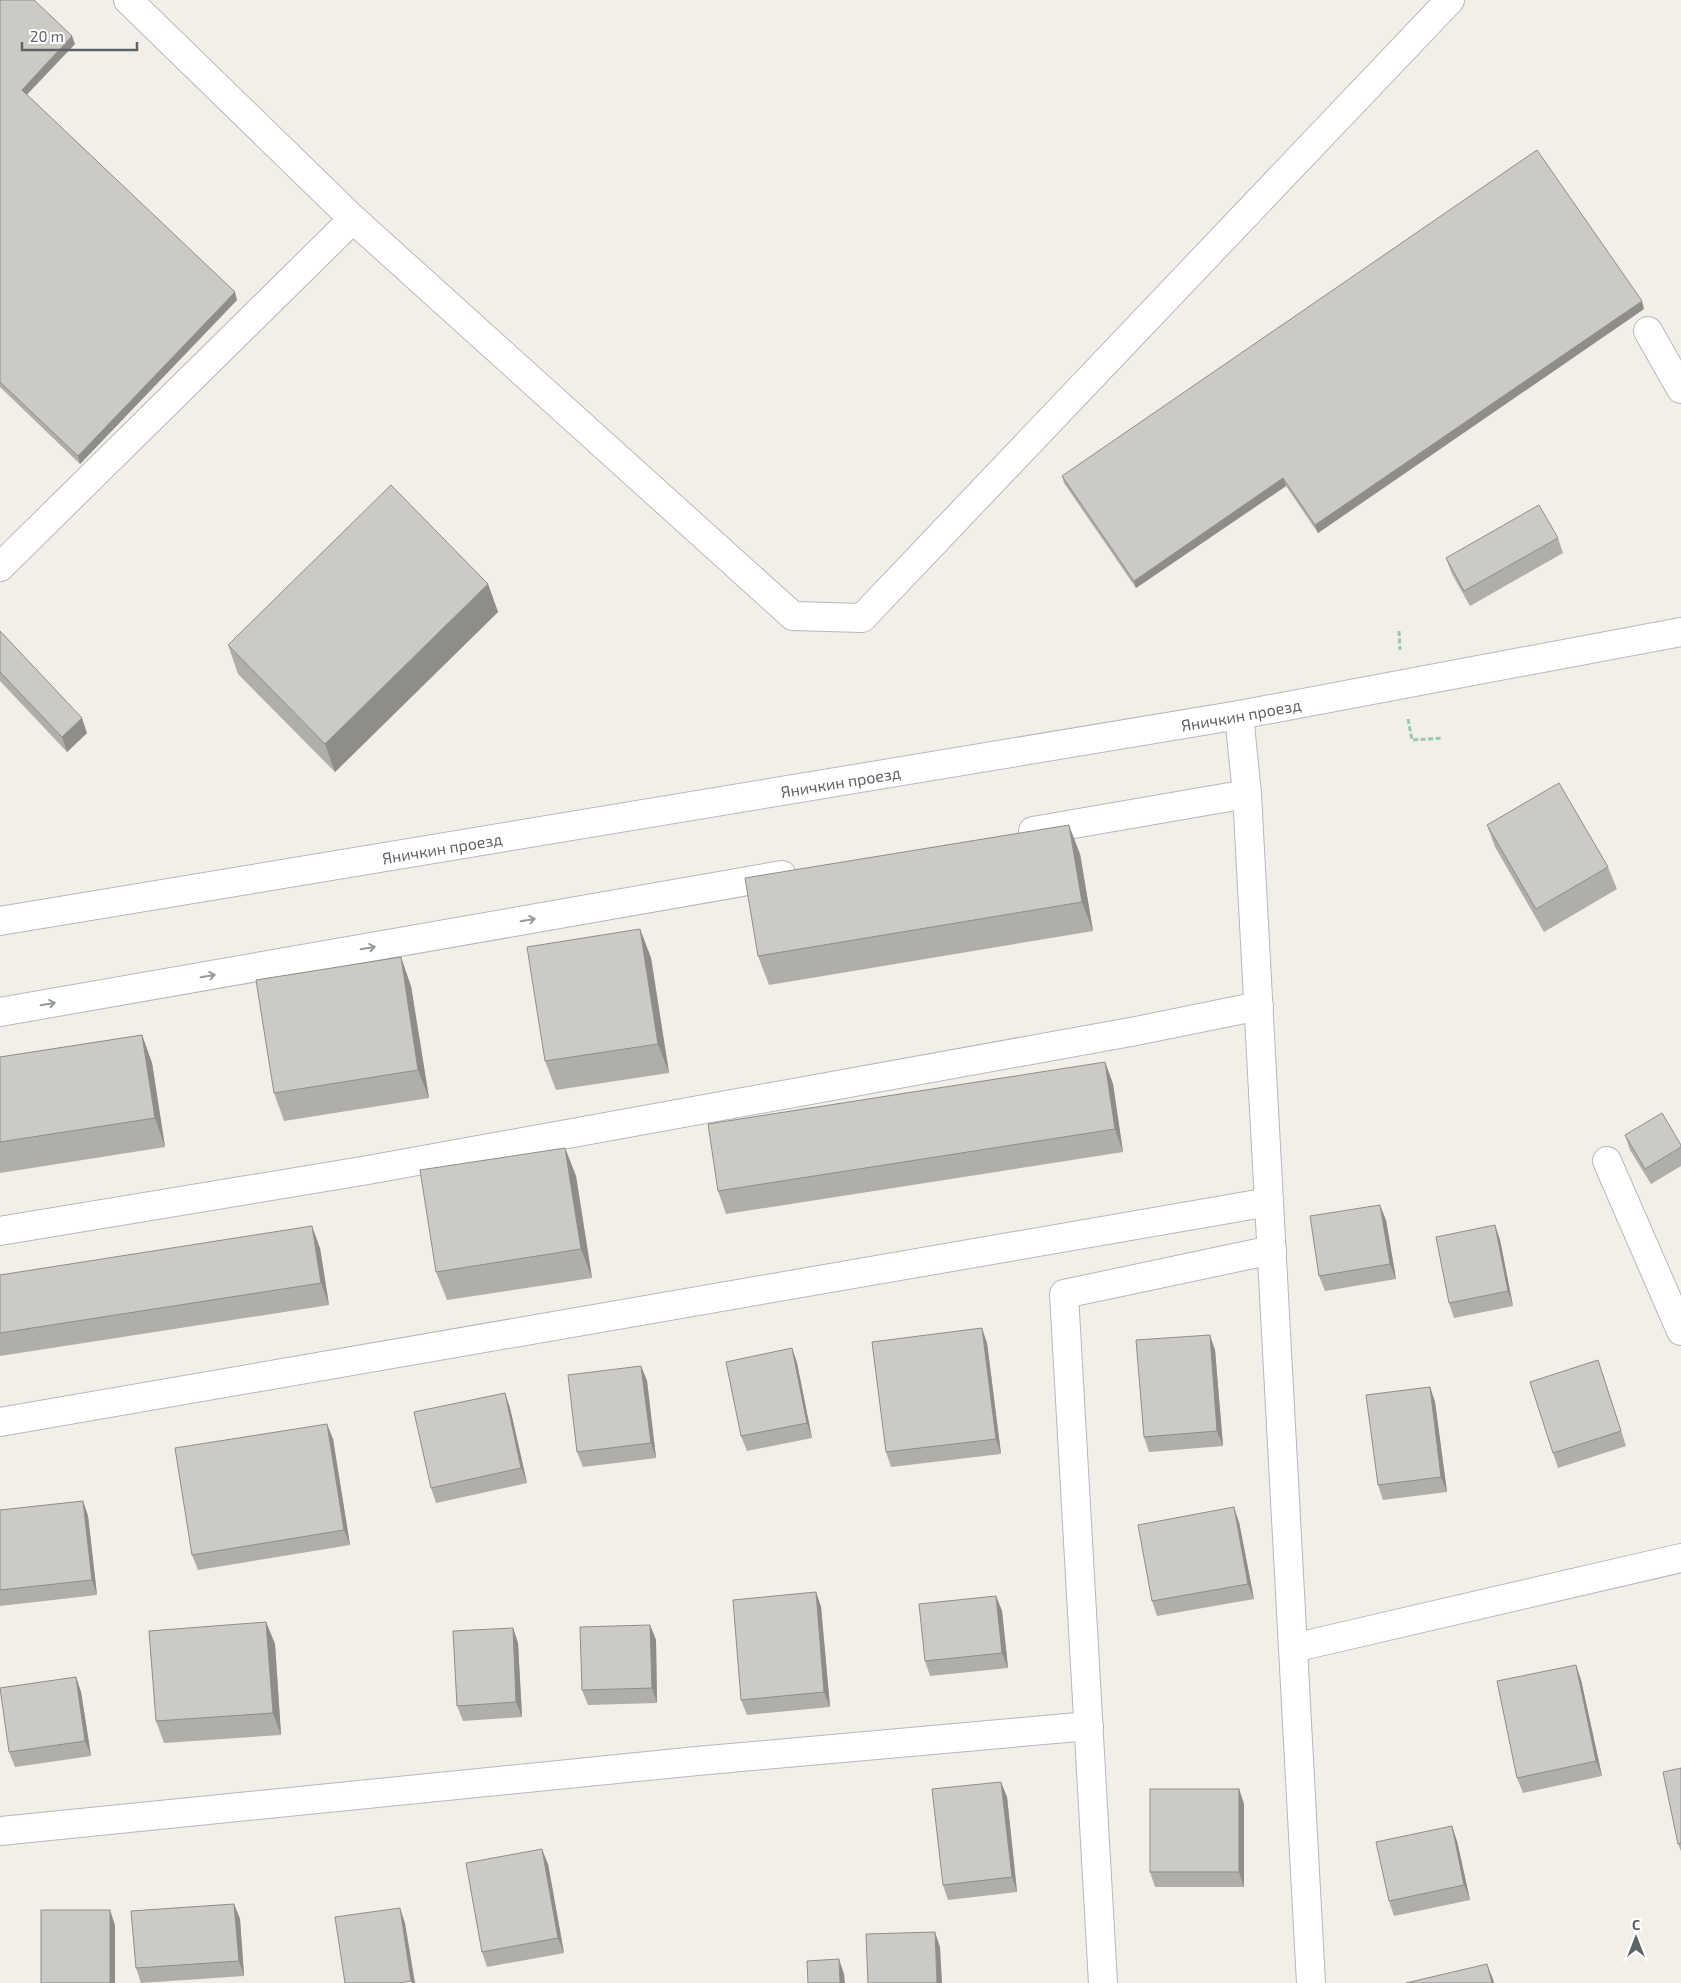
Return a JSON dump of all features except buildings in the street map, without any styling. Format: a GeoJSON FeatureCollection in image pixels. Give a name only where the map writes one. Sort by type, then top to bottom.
{"type":"FeatureCollection","features":[{"type":"Feature","properties":{"kind":"street"},"geometry":{"type":"LineString","coordinates":[[128,0],[353,219],[793,616],[862,618],[1450,0]]}},
{"type":"Feature","properties":{"kind":"street"},"geometry":{"type":"LineString","coordinates":[[0,567],[353,219]]}},
{"type":"Feature","properties":{"kind":"street"},"geometry":{"type":"LineString","coordinates":[[1648,330],[1681,389]]}},
{"type":"Feature","properties":{"kind":"street","name":"Яничкин проезд"},"geometry":{"type":"LineString","coordinates":[[0,921],[1239,715],[1681,632]]}},
{"type":"Feature","properties":{"kind":"street"},"geometry":{"type":"LineString","coordinates":[[1239,715],[1247,794],[1311,1983]]}},
{"type":"Feature","properties":{"kind":"street"},"geometry":{"type":"LineString","coordinates":[[1007,836],[1247,794]]}},
{"type":"Feature","properties":{"kind":"street"},"geometry":{"type":"LineString","coordinates":[[0,1012],[802,872]]}},
{"type":"Feature","properties":{"kind":"street"},"geometry":{"type":"LineString","coordinates":[[0,1231],[368,1170],[1117,1034],[1259,1006]]}},
{"type":"Feature","properties":{"kind":"street"},"geometry":{"type":"LineString","coordinates":[[1608,1161],[1681,1331]]}},
{"type":"Feature","properties":{"kind":"street"},"geometry":{"type":"LineString","coordinates":[[0,1422],[1270,1202]]}},
{"type":"Feature","properties":{"kind":"street"},"geometry":{"type":"LineString","coordinates":[[1103,1983],[1064,1294],[1272,1250]]}},
{"type":"Feature","properties":{"kind":"street"},"geometry":{"type":"LineString","coordinates":[[1293,1648],[1681,1558]]}},
{"type":"Feature","properties":{"kind":"street"},"geometry":{"type":"LineString","coordinates":[[0,1831],[697,1761],[1089,1726]]}}]}
